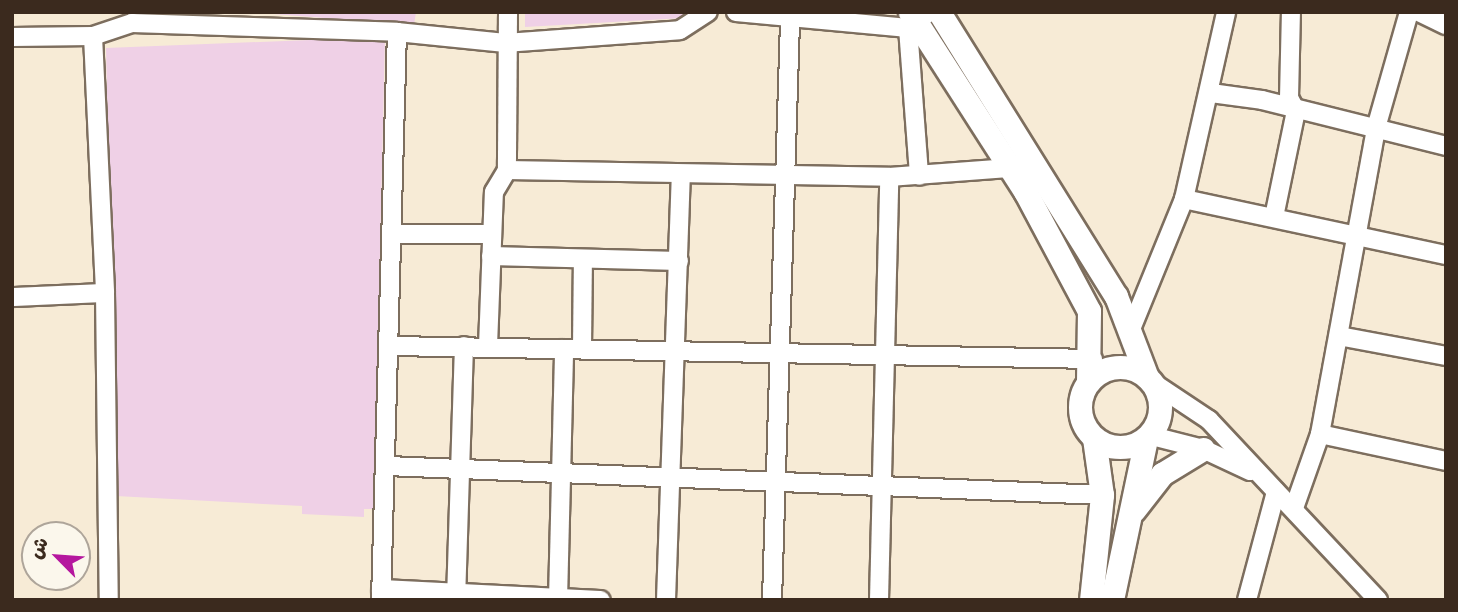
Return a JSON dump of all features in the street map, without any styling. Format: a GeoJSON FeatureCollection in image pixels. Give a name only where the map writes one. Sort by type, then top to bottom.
{"type":"FeatureCollection","features":[{"type":"Feature","properties":{"kind":"main road"},"geometry":{"type":"LineString","coordinates":[[939,12],[1131,329],[1160,410],[1147,437],[1112,600]]}},
{"type":"Feature","properties":{"kind":"main road"},"geometry":{"type":"LineString","coordinates":[[916,19],[1010,168],[1088,311],[1093,359],[1079,405],[1094,438],[1102,495],[1091,600]]}},
{"type":"Feature","properties":{"kind":"main road"},"geometry":{"type":"LineString","coordinates":[[1088,382],[1110,368],[1149,379]]}},
{"type":"Feature","properties":{"kind":"main road"},"geometry":{"type":"LineString","coordinates":[[1094,438],[1114,447],[1147,437]]}},
{"type":"Feature","properties":{"kind":"main road"},"geometry":{"type":"LineString","coordinates":[[1128,518],[1162,474],[1203,449]]}},
{"type":"Feature","properties":{"kind":"street"},"geometry":{"type":"LineString","coordinates":[[488,346],[494,192],[507,170],[505,43],[508,12]]}},
{"type":"Feature","properties":{"kind":"street"},"geometry":{"type":"LineString","coordinates":[[12,37],[93,36],[133,18],[397,32],[505,43],[680,30],[708,12]]}},
{"type":"Feature","properties":{"kind":"street"},"geometry":{"type":"LineString","coordinates":[[736,12],[790,21],[916,19],[919,176]]}},
{"type":"Feature","properties":{"kind":"street"},"geometry":{"type":"LineString","coordinates":[[1131,329],[1184,199],[1211,93],[1226,12]]}},
{"type":"Feature","properties":{"kind":"street"},"geometry":{"type":"LineString","coordinates":[[1274,217],[1296,111],[1289,98],[1291,12]]}},
{"type":"Feature","properties":{"kind":"street"},"geometry":{"type":"LineString","coordinates":[[1294,508],[1320,434],[1376,128],[1409,12]]}},
{"type":"Feature","properties":{"kind":"street"},"geometry":{"type":"LineString","coordinates":[[1419,12],[1446,25]]}},
{"type":"Feature","properties":{"kind":"street"},"geometry":{"type":"LineString","coordinates":[[772,600],[790,21]]}},
{"type":"Feature","properties":{"kind":"street"},"geometry":{"type":"LineString","coordinates":[[397,32],[392,346],[381,595],[601,600]]}},
{"type":"Feature","properties":{"kind":"street"},"geometry":{"type":"LineString","coordinates":[[93,36],[105,293],[109,600]]}},
{"type":"Feature","properties":{"kind":"street"},"geometry":{"type":"LineString","coordinates":[[1211,93],[1376,128],[1446,146]]}},
{"type":"Feature","properties":{"kind":"street"},"geometry":{"type":"LineString","coordinates":[[507,170],[681,178],[889,177],[1010,168]]}},
{"type":"Feature","properties":{"kind":"street"},"geometry":{"type":"LineString","coordinates":[[879,600],[889,177]]}},
{"type":"Feature","properties":{"kind":"street"},"geometry":{"type":"LineString","coordinates":[[666,600],[681,178]]}},
{"type":"Feature","properties":{"kind":"street"},"geometry":{"type":"LineString","coordinates":[[1184,199],[1446,255]]}},
{"type":"Feature","properties":{"kind":"street"},"geometry":{"type":"LineString","coordinates":[[394,234],[491,234]]}},
{"type":"Feature","properties":{"kind":"street"},"geometry":{"type":"LineString","coordinates":[[491,257],[679,261]]}},
{"type":"Feature","properties":{"kind":"street"},"geometry":{"type":"LineString","coordinates":[[558,599],[573,349],[583,259]]}},
{"type":"Feature","properties":{"kind":"street"},"geometry":{"type":"LineString","coordinates":[[12,297],[105,293]]}},
{"type":"Feature","properties":{"kind":"street"},"geometry":{"type":"LineString","coordinates":[[1339,336],[1446,356]]}},
{"type":"Feature","properties":{"kind":"street"},"geometry":{"type":"LineString","coordinates":[[392,346],[1093,359]]}},
{"type":"Feature","properties":{"kind":"street"},"geometry":{"type":"LineString","coordinates":[[456,597],[464,346]]}},
{"type":"Feature","properties":{"kind":"street"},"geometry":{"type":"LineString","coordinates":[[1149,379],[1209,420],[1377,599]]}},
{"type":"Feature","properties":{"kind":"street"},"geometry":{"type":"LineString","coordinates":[[1320,434],[1446,461]]}},
{"type":"Feature","properties":{"kind":"street"},"geometry":{"type":"LineString","coordinates":[[1147,437],[1203,449],[1258,475]]}},
{"type":"Feature","properties":{"kind":"street"},"geometry":{"type":"LineString","coordinates":[[387,466],[669,478],[881,482],[1102,495]]}},
{"type":"Feature","properties":{"kind":"street"},"geometry":{"type":"LineString","coordinates":[[1247,600],[1276,492]]}},
{"type":"Feature","properties":{"kind":"shaded area"},"geometry":{"type":"Polygon","coordinates":[[[248,12],[416,12],[414,25],[248,12]]]}},
{"type":"Feature","properties":{"kind":"shaded area"},"geometry":{"type":"Polygon","coordinates":[[[525,12],[685,12],[684,18],[525,27],[525,12]]]}},
{"type":"Feature","properties":{"kind":"shaded area"},"geometry":{"type":"Polygon","coordinates":[[[385,37],[374,509],[364,509],[364,517],[302,514],[302,506],[116,496],[106,48],[385,37]]]}}]}
